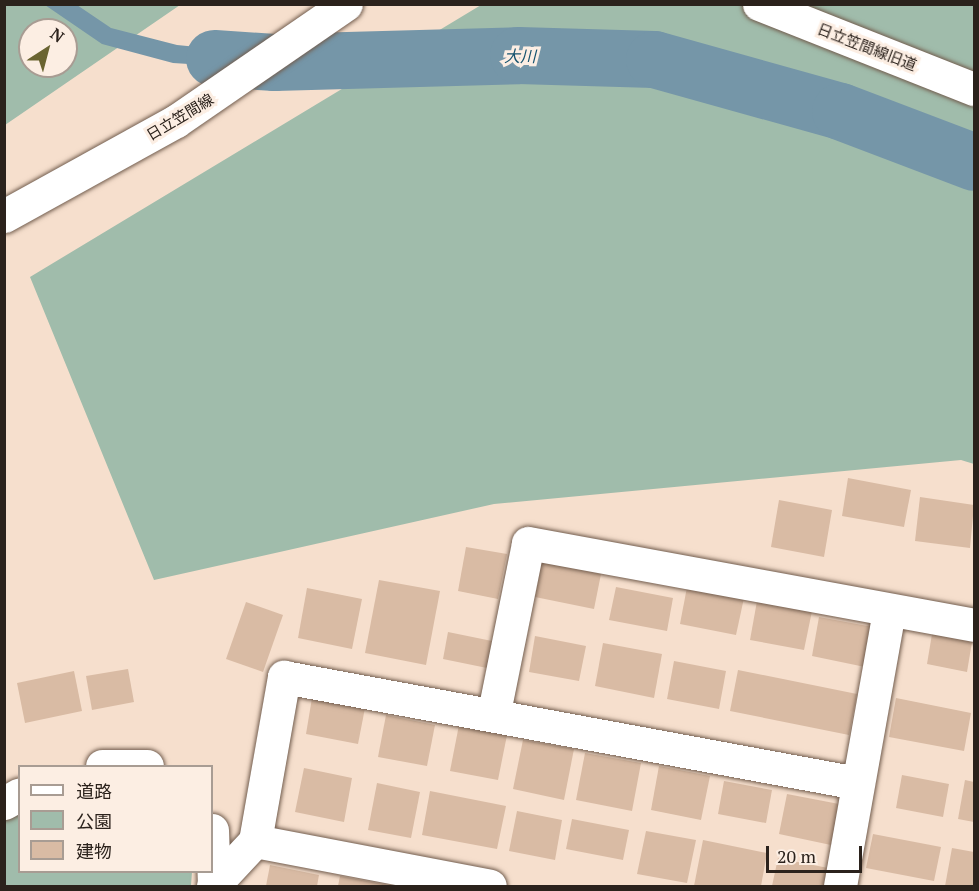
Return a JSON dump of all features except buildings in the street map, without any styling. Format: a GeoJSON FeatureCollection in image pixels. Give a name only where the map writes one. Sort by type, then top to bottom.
{"type":"FeatureCollection","features":[{"type":"Feature","properties":{"kind":"street","name":"日立笠間線"},"geometry":{"type":"LineString","coordinates":[[4,216],[176,121],[346,4]]}},
{"type":"Feature","properties":{"kind":"street","name":"日立笠間線旧道"},"geometry":{"type":"LineString","coordinates":[[759,4],[975,89]]}},
{"type":"Feature","properties":{"kind":"street"},"geometry":{"type":"LineString","coordinates":[[494,712],[528,543],[975,625]]}},
{"type":"Feature","properties":{"kind":"street"},"geometry":{"type":"LineString","coordinates":[[840,886],[889,610]]}},
{"type":"Feature","properties":{"kind":"street"},"geometry":{"type":"LineString","coordinates":[[213,885],[255,841],[284,677],[494,712],[857,783]]}},
{"type":"Feature","properties":{"kind":"street"},"geometry":{"type":"LineString","coordinates":[[4,803],[18,795]]}},
{"type":"Feature","properties":{"kind":"street"},"geometry":{"type":"LineString","coordinates":[[255,841],[490,886]]}},
{"type":"Feature","properties":{"kind":"green space"},"geometry":{"type":"Polygon","coordinates":[[[5,5],[180,5],[78,75],[78,18],[18,18],[18,78],[74,78],[5,125],[5,5]]]}},
{"type":"Feature","properties":{"kind":"green space"},"geometry":{"type":"Polygon","coordinates":[[[481,5],[974,5],[974,464],[961,460],[494,504],[154,580],[30,277],[481,5]]]}},
{"type":"Feature","properties":{"kind":"green space"},"geometry":{"type":"Polygon","coordinates":[[[18,806],[18,873],[192,873],[191,886],[5,886],[4,814],[18,806]]]}},
{"type":"Feature","properties":{"kind":"water"},"geometry":{"type":"Polygon","coordinates":[[[45,5],[77,5],[111,28],[177,45],[280,55],[270,69],[173,63],[102,44],[78,28],[78,18],[64,18],[45,5]]]}},
{"type":"Feature","properties":{"kind":"pier"},"geometry":{"type":"Polygon","coordinates":[[[220,46],[281,52],[270,72],[188,67],[220,46]]]}},
{"type":"Feature","properties":{"kind":"waterway","name":"大川"},"geometry":{"type":"LineString","coordinates":[[214,58],[274,62],[518,55],[654,59],[840,111],[974,162]]}}]}
